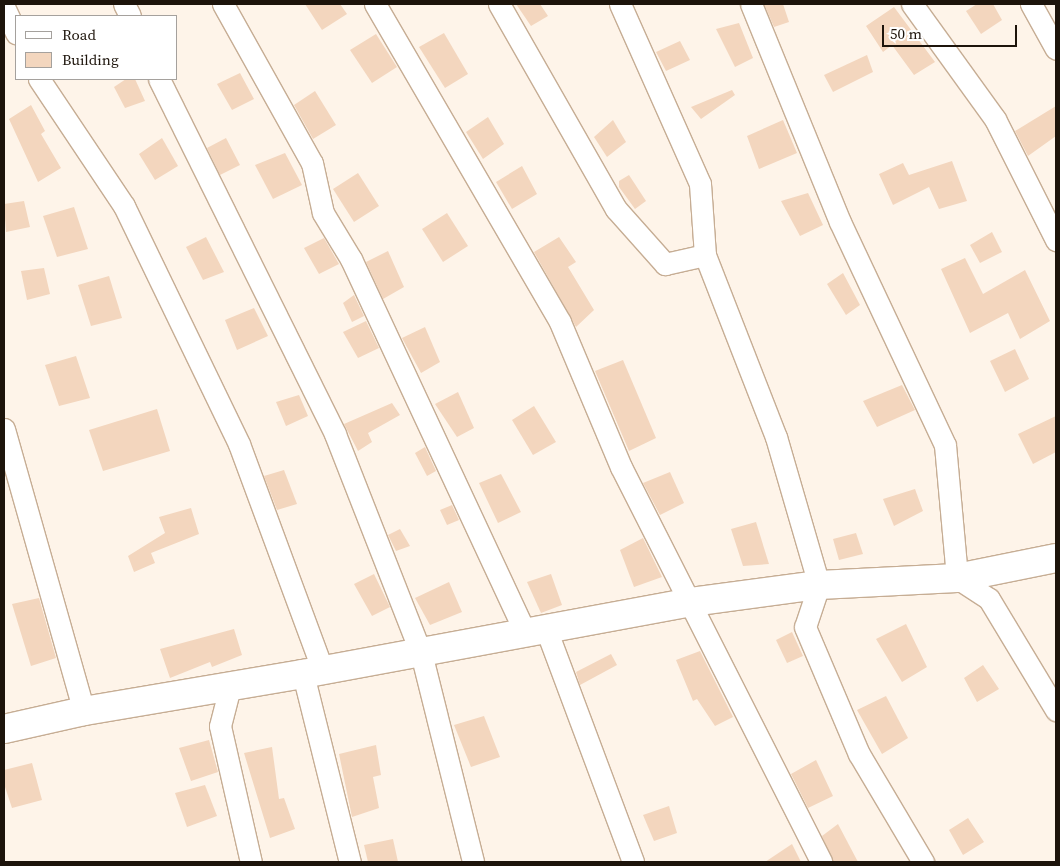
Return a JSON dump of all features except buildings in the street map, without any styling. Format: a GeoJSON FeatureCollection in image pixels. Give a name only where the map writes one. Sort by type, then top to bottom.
{"type":"FeatureCollection","features":[{"type":"Feature","properties":{"kind":"street"},"geometry":{"type":"LineString","coordinates":[[224,4],[312,163],[323,213],[351,259],[536,632],[633,862]]}},
{"type":"Feature","properties":{"kind":"street"},"geometry":{"type":"LineString","coordinates":[[375,4],[560,322],[621,467],[691,602],[746,719],[821,862]]}},
{"type":"Feature","properties":{"kind":"street"},"geometry":{"type":"LineString","coordinates":[[499,4],[616,209],[665,264],[706,255]]}},
{"type":"Feature","properties":{"kind":"street"},"geometry":{"type":"LineString","coordinates":[[620,4],[700,184],[706,255],[776,437],[819,585],[804,627],[859,754],[923,862]]}},
{"type":"Feature","properties":{"kind":"street"},"geometry":{"type":"LineString","coordinates":[[751,4],[840,222],[945,445],[957,578]]}},
{"type":"Feature","properties":{"kind":"street"},"geometry":{"type":"LineString","coordinates":[[912,4],[994,119],[1056,240]]}},
{"type":"Feature","properties":{"kind":"street"},"geometry":{"type":"LineString","coordinates":[[1031,4],[1056,49]]}},
{"type":"Feature","properties":{"kind":"street"},"geometry":{"type":"LineString","coordinates":[[4,7],[15,31]]}},
{"type":"Feature","properties":{"kind":"street"},"geometry":{"type":"LineString","coordinates":[[40,80],[124,206],[235,435],[313,672],[350,862]]}},
{"type":"Feature","properties":{"kind":"street"},"geometry":{"type":"LineString","coordinates":[[159,80],[335,434],[421,653],[473,862]]}},
{"type":"Feature","properties":{"kind":"street"},"geometry":{"type":"LineString","coordinates":[[4,429],[84,711]]}},
{"type":"Feature","properties":{"kind":"street"},"geometry":{"type":"LineString","coordinates":[[4,729],[84,711],[421,653],[691,602],[819,585],[957,578],[1056,558]]}},
{"type":"Feature","properties":{"kind":"street"},"geometry":{"type":"LineString","coordinates":[[957,578],[989,599],[1056,710]]}},
{"type":"Feature","properties":{"kind":"street"},"geometry":{"type":"LineString","coordinates":[[230,687],[220,726],[251,862]]}}]}
